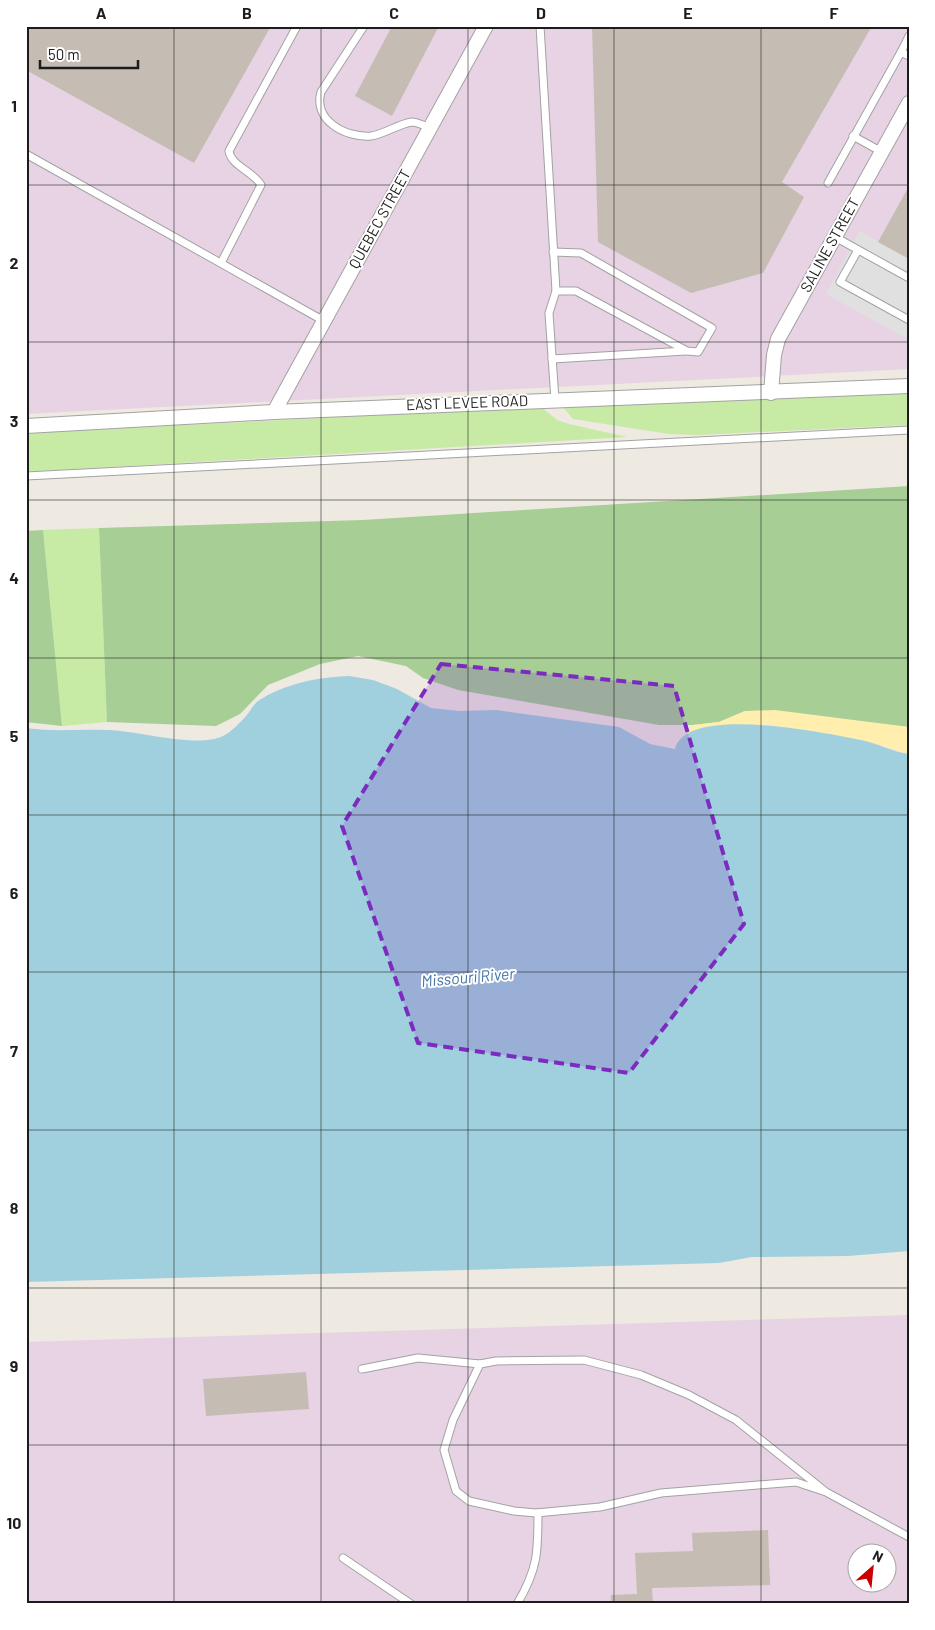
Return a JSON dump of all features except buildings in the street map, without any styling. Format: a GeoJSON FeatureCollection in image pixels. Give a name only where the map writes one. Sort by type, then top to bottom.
{"type":"FeatureCollection","features":[{"type":"Feature","properties":{"kind":"street","name":"QUEBEC STREET"},"geometry":{"type":"LineString","coordinates":[[274,412],[486,26]]}},
{"type":"Feature","properties":{"kind":"street","name":"SALINE STREET"},"geometry":{"type":"LineString","coordinates":[[772,393],[774,355],[778,339],[909,103]]}},
{"type":"Feature","properties":{"kind":"street","name":"EAST LEVEE ROAD"},"geometry":{"type":"LineString","coordinates":[[26,426],[274,412],[909,386]]}},
{"type":"Feature","properties":{"kind":"lane"},"geometry":{"type":"LineString","coordinates":[[221,263],[261,185],[258,179],[231,159],[229,151],[296,26]]}},
{"type":"Feature","properties":{"kind":"lane"},"geometry":{"type":"LineString","coordinates":[[364,26],[321,92],[318,102],[322,115],[334,127],[352,134],[371,136],[413,122],[430,128]]}},
{"type":"Feature","properties":{"kind":"lane"},"geometry":{"type":"LineString","coordinates":[[540,26],[556,291],[549,313],[555,400]]}},
{"type":"Feature","properties":{"kind":"lane"},"geometry":{"type":"LineString","coordinates":[[828,183],[909,36]]}},
{"type":"Feature","properties":{"kind":"lane"},"geometry":{"type":"LineString","coordinates":[[901,52],[909,56]]}},
{"type":"Feature","properties":{"kind":"lane"},"geometry":{"type":"LineString","coordinates":[[853,136],[882,152]]}},
{"type":"Feature","properties":{"kind":"lane"},"geometry":{"type":"LineString","coordinates":[[26,154],[324,321]]}},
{"type":"Feature","properties":{"kind":"lane"},"geometry":{"type":"LineString","coordinates":[[835,237],[909,278]]}},
{"type":"Feature","properties":{"kind":"lane"},"geometry":{"type":"LineString","coordinates":[[858,250],[840,282],[909,320]]}},
{"type":"Feature","properties":{"kind":"lane"},"geometry":{"type":"LineString","coordinates":[[552,359],[687,351],[698,352],[712,328],[582,253],[554,252]]}},
{"type":"Feature","properties":{"kind":"lane"},"geometry":{"type":"LineString","coordinates":[[556,291],[576,291],[687,351]]}},
{"type":"Feature","properties":{"kind":"lane"},"geometry":{"type":"LineString","coordinates":[[26,476],[909,430]]}},
{"type":"Feature","properties":{"kind":"lane"},"geometry":{"type":"LineString","coordinates":[[362,1369],[418,1358],[480,1364],[496,1361],[584,1360],[642,1375],[689,1395],[736,1420],[826,1492]]}},
{"type":"Feature","properties":{"kind":"lane"},"geometry":{"type":"LineString","coordinates":[[480,1364],[453,1420],[444,1450],[456,1491],[469,1501],[487,1506],[538,1513],[600,1507],[661,1493],[796,1482],[826,1492],[909,1537]]}},
{"type":"Feature","properties":{"kind":"lane"},"geometry":{"type":"LineString","coordinates":[[517,1604],[530,1582],[538,1556],[538,1513]]}},
{"type":"Feature","properties":{"kind":"lane"},"geometry":{"type":"LineString","coordinates":[[342,1558],[411,1604]]}},
{"type":"Feature","properties":{"kind":"highlighted area"},"geometry":{"type":"Polygon","coordinates":[[[441,664],[674,686],[744,924],[629,1073],[418,1043],[342,826],[441,664]]]}},
{"type":"Feature","properties":{"kind":"shaded area"},"geometry":{"type":"Polygon","coordinates":[[[26,26],[909,26],[909,369],[26,414],[26,26]]]}},
{"type":"Feature","properties":{"kind":"shaded area"},"geometry":{"type":"Polygon","coordinates":[[[860,231],[909,259],[909,340],[826,294],[860,231]]]}},
{"type":"Feature","properties":{"kind":"shaded area"},"geometry":{"type":"Polygon","coordinates":[[[909,1315],[909,1604],[26,1604],[26,1342],[909,1315]]]}},
{"type":"Feature","properties":{"kind":"green space"},"geometry":{"type":"Polygon","coordinates":[[[909,390],[909,425],[698,435],[669,434],[573,419],[562,406],[909,390]]]}},
{"type":"Feature","properties":{"kind":"green space"},"geometry":{"type":"Polygon","coordinates":[[[541,407],[557,420],[627,437],[26,472],[26,433],[541,407]]]}},
{"type":"Feature","properties":{"kind":"green space"},"geometry":{"type":"Polygon","coordinates":[[[909,486],[909,727],[745,711],[719,722],[693,725],[659,725],[458,690],[423,678],[406,666],[358,656],[320,664],[268,685],[240,714],[216,726],[107,722],[99,528],[363,520],[909,486]]]}},
{"type":"Feature","properties":{"kind":"green space"},"geometry":{"type":"Polygon","coordinates":[[[99,528],[107,722],[62,726],[43,530],[99,528]]]}},
{"type":"Feature","properties":{"kind":"green space"},"geometry":{"type":"Polygon","coordinates":[[[43,530],[62,726],[26,722],[26,531],[43,530]]]}},
{"type":"Feature","properties":{"kind":"sand"},"geometry":{"type":"Polygon","coordinates":[[[775,710],[909,727],[909,754],[862,740],[767,724],[685,734],[693,725],[719,722],[745,711],[775,710]]]}},
{"type":"Feature","properties":{"kind":"water","name":"Missouri River"},"geometry":{"type":"Polygon","coordinates":[[[349,676],[373,680],[397,689],[431,708],[459,711],[496,710],[619,727],[650,744],[675,749],[685,735],[704,728],[730,725],[759,725],[819,732],[867,741],[909,754],[909,1251],[848,1256],[752,1257],[719,1263],[26,1282],[26,728],[119,731],[198,741],[211,739],[223,736],[229,732],[244,719],[258,701],[268,695],[302,682],[349,676]]]}}]}
